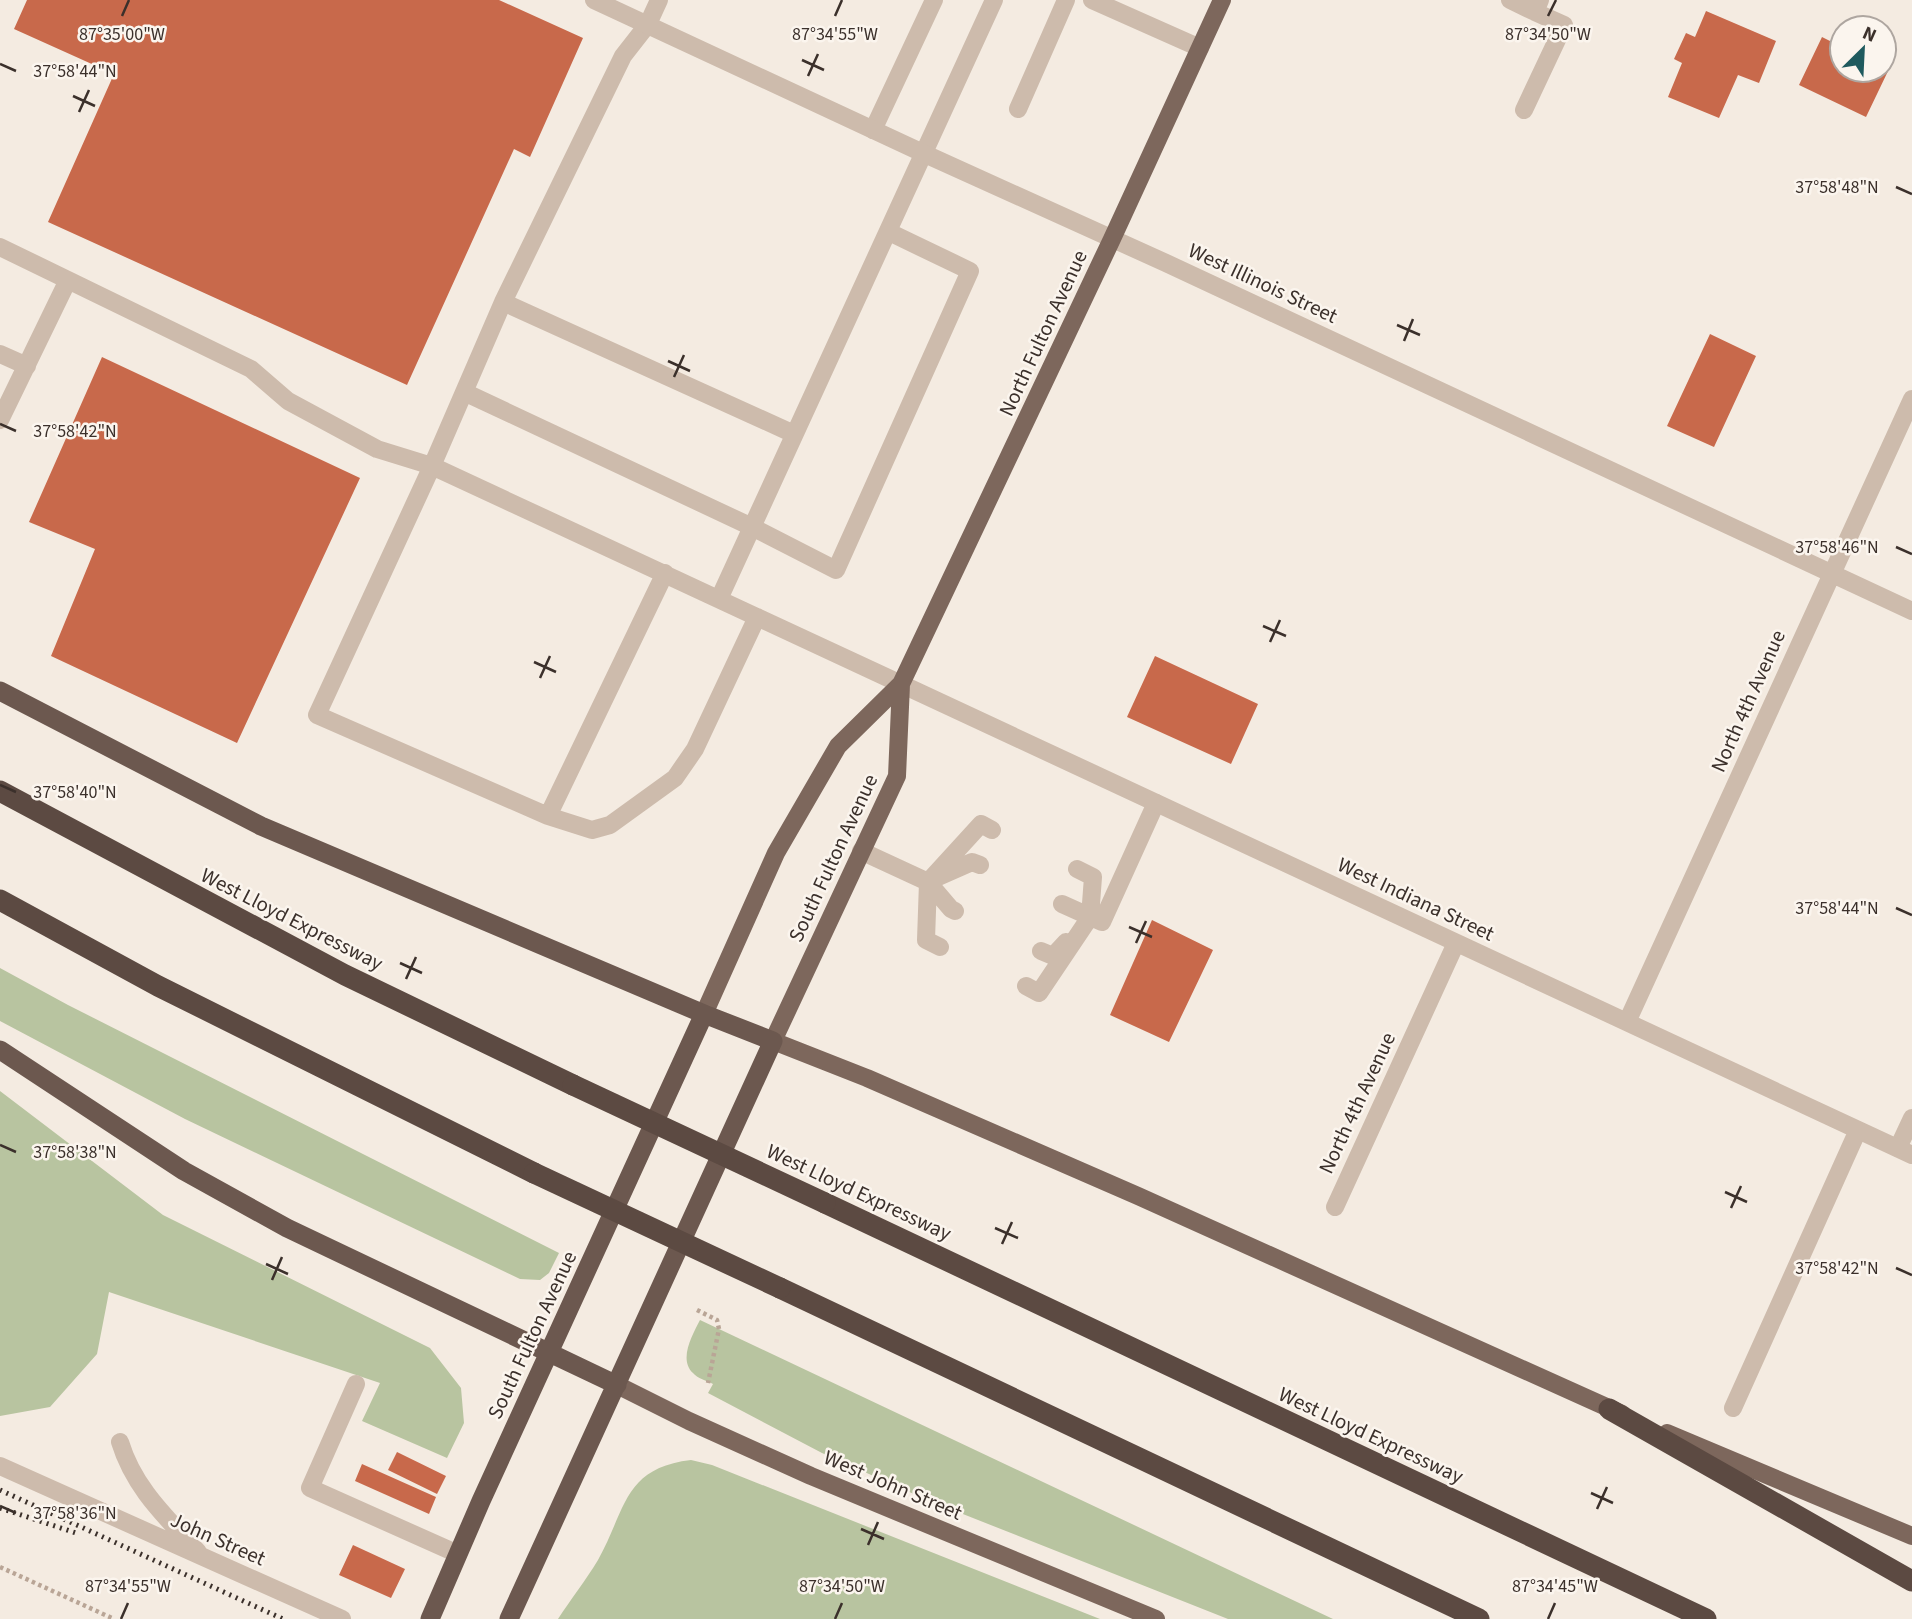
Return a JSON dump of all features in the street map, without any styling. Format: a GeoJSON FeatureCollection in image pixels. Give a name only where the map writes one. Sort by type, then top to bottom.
{"type":"FeatureCollection","features":[{"type":"Feature","properties":{"kind":"highway"},"geometry":{"type":"LineString","coordinates":[[0,691],[261,826],[773,1041]]}},
{"type":"Feature","properties":{"kind":"highway","name":"West Lloyd Expressway"},"geometry":{"type":"LineString","coordinates":[[0,791],[345,975],[1706,1619]]}},
{"type":"Feature","properties":{"kind":"highway"},"geometry":{"type":"LineString","coordinates":[[0,900],[158,986],[534,1173],[1479,1619]]}},
{"type":"Feature","properties":{"kind":"highway","name":"South Fulton Avenue"},"geometry":{"type":"LineString","coordinates":[[429,1619],[704,1014]]}},
{"type":"Feature","properties":{"kind":"highway","name":"South Fulton Avenue"},"geometry":{"type":"LineString","coordinates":[[509,1619],[773,1041]]}},
{"type":"Feature","properties":{"kind":"highway"},"geometry":{"type":"LineString","coordinates":[[0,1050],[184,1171],[287,1228],[617,1385]]}},
{"type":"Feature","properties":{"kind":"highway"},"geometry":{"type":"LineString","coordinates":[[1609,1409],[1912,1580]]}},
{"type":"Feature","properties":{"kind":"main road","name":"North Fulton Avenue"},"geometry":{"type":"LineString","coordinates":[[901,684],[1222,0]]}},
{"type":"Feature","properties":{"kind":"main road","name":"South Fulton Avenue"},"geometry":{"type":"LineString","coordinates":[[773,1041],[897,776],[901,684]]}},
{"type":"Feature","properties":{"kind":"main road","name":"South Fulton Avenue"},"geometry":{"type":"LineString","coordinates":[[704,1014],[776,853],[838,746],[901,684]]}},
{"type":"Feature","properties":{"kind":"main road"},"geometry":{"type":"LineString","coordinates":[[773,1041],[867,1078],[1138,1196],[1609,1409],[1912,1536]]}},
{"type":"Feature","properties":{"kind":"main road","name":"West John Street"},"geometry":{"type":"LineString","coordinates":[[617,1385],[811,1476],[1156,1619]]}},
{"type":"Feature","properties":{"kind":"street","name":"West Illinois Street"},"geometry":{"type":"LineString","coordinates":[[594,0],[1912,611]]}},
{"type":"Feature","properties":{"kind":"street"},"geometry":{"type":"LineString","coordinates":[[659,0],[648,24],[623,56],[503,302],[432,466],[317,715],[548,816],[592,830],[610,825],[675,778],[695,749],[757,617]]}},
{"type":"Feature","properties":{"kind":"street"},"geometry":{"type":"LineString","coordinates":[[873,130],[934,0]]}},
{"type":"Feature","properties":{"kind":"street"},"geometry":{"type":"LineString","coordinates":[[719,598],[994,0]]}},
{"type":"Feature","properties":{"kind":"street"},"geometry":{"type":"LineString","coordinates":[[1018,109],[1066,0]]}},
{"type":"Feature","properties":{"kind":"street"},"geometry":{"type":"LineString","coordinates":[[1092,0],[1200,48]]}},
{"type":"Feature","properties":{"kind":"street"},"geometry":{"type":"LineString","coordinates":[[1510,0],[1538,6],[1564,24],[1524,110]]}},
{"type":"Feature","properties":{"kind":"street"},"geometry":{"type":"LineString","coordinates":[[464,392],[752,527],[836,570],[970,271],[888,232]]}},
{"type":"Feature","properties":{"kind":"street","name":"West Indiana Street"},"geometry":{"type":"LineString","coordinates":[[0,247],[251,369],[288,401],[377,449],[432,466],[665,573],[1905,1152]]}},
{"type":"Feature","properties":{"kind":"street"},"geometry":{"type":"LineString","coordinates":[[0,420],[68,280]]}},
{"type":"Feature","properties":{"kind":"street"},"geometry":{"type":"LineString","coordinates":[[503,302],[794,434]]}},
{"type":"Feature","properties":{"kind":"street"},"geometry":{"type":"LineString","coordinates":[[0,354],[27,366]]}},
{"type":"Feature","properties":{"kind":"street","name":"North 4th Avenue"},"geometry":{"type":"LineString","coordinates":[[1627,1022],[1830,573],[1912,399]]}},
{"type":"Feature","properties":{"kind":"street"},"geometry":{"type":"LineString","coordinates":[[548,816],[665,573]]}},
{"type":"Feature","properties":{"kind":"street"},"geometry":{"type":"LineString","coordinates":[[1062,904],[1102,922],[1156,803]]}},
{"type":"Feature","properties":{"kind":"street"},"geometry":{"type":"LineString","coordinates":[[940,947],[926,940],[928,882],[981,824],[992,830]]}},
{"type":"Feature","properties":{"kind":"street"},"geometry":{"type":"LineString","coordinates":[[861,851],[928,882],[955,911]]}},
{"type":"Feature","properties":{"kind":"street"},"geometry":{"type":"LineString","coordinates":[[928,882],[972,862],[980,865]]}},
{"type":"Feature","properties":{"kind":"street"},"geometry":{"type":"LineString","coordinates":[[1026,986],[1039,993],[1090,917],[1093,877],[1077,869]]}},
{"type":"Feature","properties":{"kind":"street"},"geometry":{"type":"LineString","coordinates":[[1041,951],[1053,956],[1090,917]]}},
{"type":"Feature","properties":{"kind":"street","name":"North 4th Avenue"},"geometry":{"type":"LineString","coordinates":[[1335,1207],[1456,943]]}},
{"type":"Feature","properties":{"kind":"street"},"geometry":{"type":"LineString","coordinates":[[1905,1152],[1912,1118]]}},
{"type":"Feature","properties":{"kind":"street"},"geometry":{"type":"LineString","coordinates":[[1733,1408],[1858,1130]]}},
{"type":"Feature","properties":{"kind":"street"},"geometry":{"type":"LineString","coordinates":[[356,1384],[310,1488],[458,1554]]}},
{"type":"Feature","properties":{"kind":"street"},"geometry":{"type":"LineString","coordinates":[[120,1442],[127,1464],[149,1499],[203,1557]]}},
{"type":"Feature","properties":{"kind":"street","name":"John Street"},"geometry":{"type":"LineString","coordinates":[[0,1466],[342,1619]]}},
{"type":"Feature","properties":{"kind":"path"},"geometry":{"type":"LineString","coordinates":[[697,1310],[718,1320],[719,1329],[708,1383]]}},
{"type":"Feature","properties":{"kind":"path"},"geometry":{"type":"LineString","coordinates":[[0,1567],[114,1619]]}},
{"type":"Feature","properties":{"kind":"green space"},"geometry":{"type":"Polygon","coordinates":[[[0,968],[559,1253],[549,1273],[540,1280],[520,1279],[185,1119],[0,1021],[0,968]]]}},
{"type":"Feature","properties":{"kind":"green space"},"geometry":{"type":"Polygon","coordinates":[[[0,1091],[163,1215],[430,1348],[461,1388],[464,1423],[447,1458],[362,1421],[380,1383],[109,1292],[97,1354],[50,1407],[0,1416],[0,1091]]]}},
{"type":"Feature","properties":{"kind":"green space"},"geometry":{"type":"Polygon","coordinates":[[[700,1320],[1333,1619],[1228,1619],[925,1499],[822,1453],[708,1393],[713,1384],[695,1375],[687,1361],[688,1346],[700,1320]]]}},
{"type":"Feature","properties":{"kind":"green space"},"geometry":{"type":"Polygon","coordinates":[[[691,1460],[712,1465],[1100,1619],[558,1619],[598,1560],[622,1508],[639,1482],[652,1472],[691,1460]]]}},
{"type":"Feature","properties":{"kind":"building"},"geometry":{"type":"Polygon","coordinates":[[[27,0],[499,0],[583,38],[530,157],[514,149],[407,385],[48,222],[114,74],[14,29],[27,0]]]}},
{"type":"Feature","properties":{"kind":"building"},"geometry":{"type":"Polygon","coordinates":[[[1706,11],[1776,41],[1759,83],[1738,75],[1719,118],[1668,97],[1682,63],[1674,59],[1686,33],[1695,37],[1706,11]]]}},
{"type":"Feature","properties":{"kind":"building"},"geometry":{"type":"Polygon","coordinates":[[[1822,37],[1828,40],[1828,84],[1882,84],[1866,117],[1799,85],[1822,37]]]}},
{"type":"Feature","properties":{"kind":"building"},"geometry":{"type":"Polygon","coordinates":[[[1710,334],[1756,356],[1714,447],[1667,426],[1710,334]]]}},
{"type":"Feature","properties":{"kind":"building"},"geometry":{"type":"Polygon","coordinates":[[[102,357],[360,478],[237,743],[51,656],[95,549],[29,522],[102,357]]]}},
{"type":"Feature","properties":{"kind":"building"},"geometry":{"type":"Polygon","coordinates":[[[1155,656],[1258,704],[1231,764],[1127,717],[1155,656]]]}},
{"type":"Feature","properties":{"kind":"building"},"geometry":{"type":"Polygon","coordinates":[[[1152,920],[1213,950],[1169,1042],[1110,1015],[1152,920]]]}},
{"type":"Feature","properties":{"kind":"building"},"geometry":{"type":"Polygon","coordinates":[[[397,1452],[446,1476],[437,1494],[388,1470],[397,1452]]]}},
{"type":"Feature","properties":{"kind":"building"},"geometry":{"type":"Polygon","coordinates":[[[362,1464],[436,1497],[429,1514],[355,1481],[362,1464]]]}},
{"type":"Feature","properties":{"kind":"building"},"geometry":{"type":"Polygon","coordinates":[[[353,1545],[405,1569],[391,1598],[339,1575],[353,1545]]]}},
{"type":"Feature","properties":{"kind":"railway"},"geometry":{"type":"LineString","coordinates":[[0,1490],[283,1619]]}},
{"type":"Feature","properties":{"kind":"railway"},"geometry":{"type":"LineString","coordinates":[[0,1508],[76,1533]]}}]}
